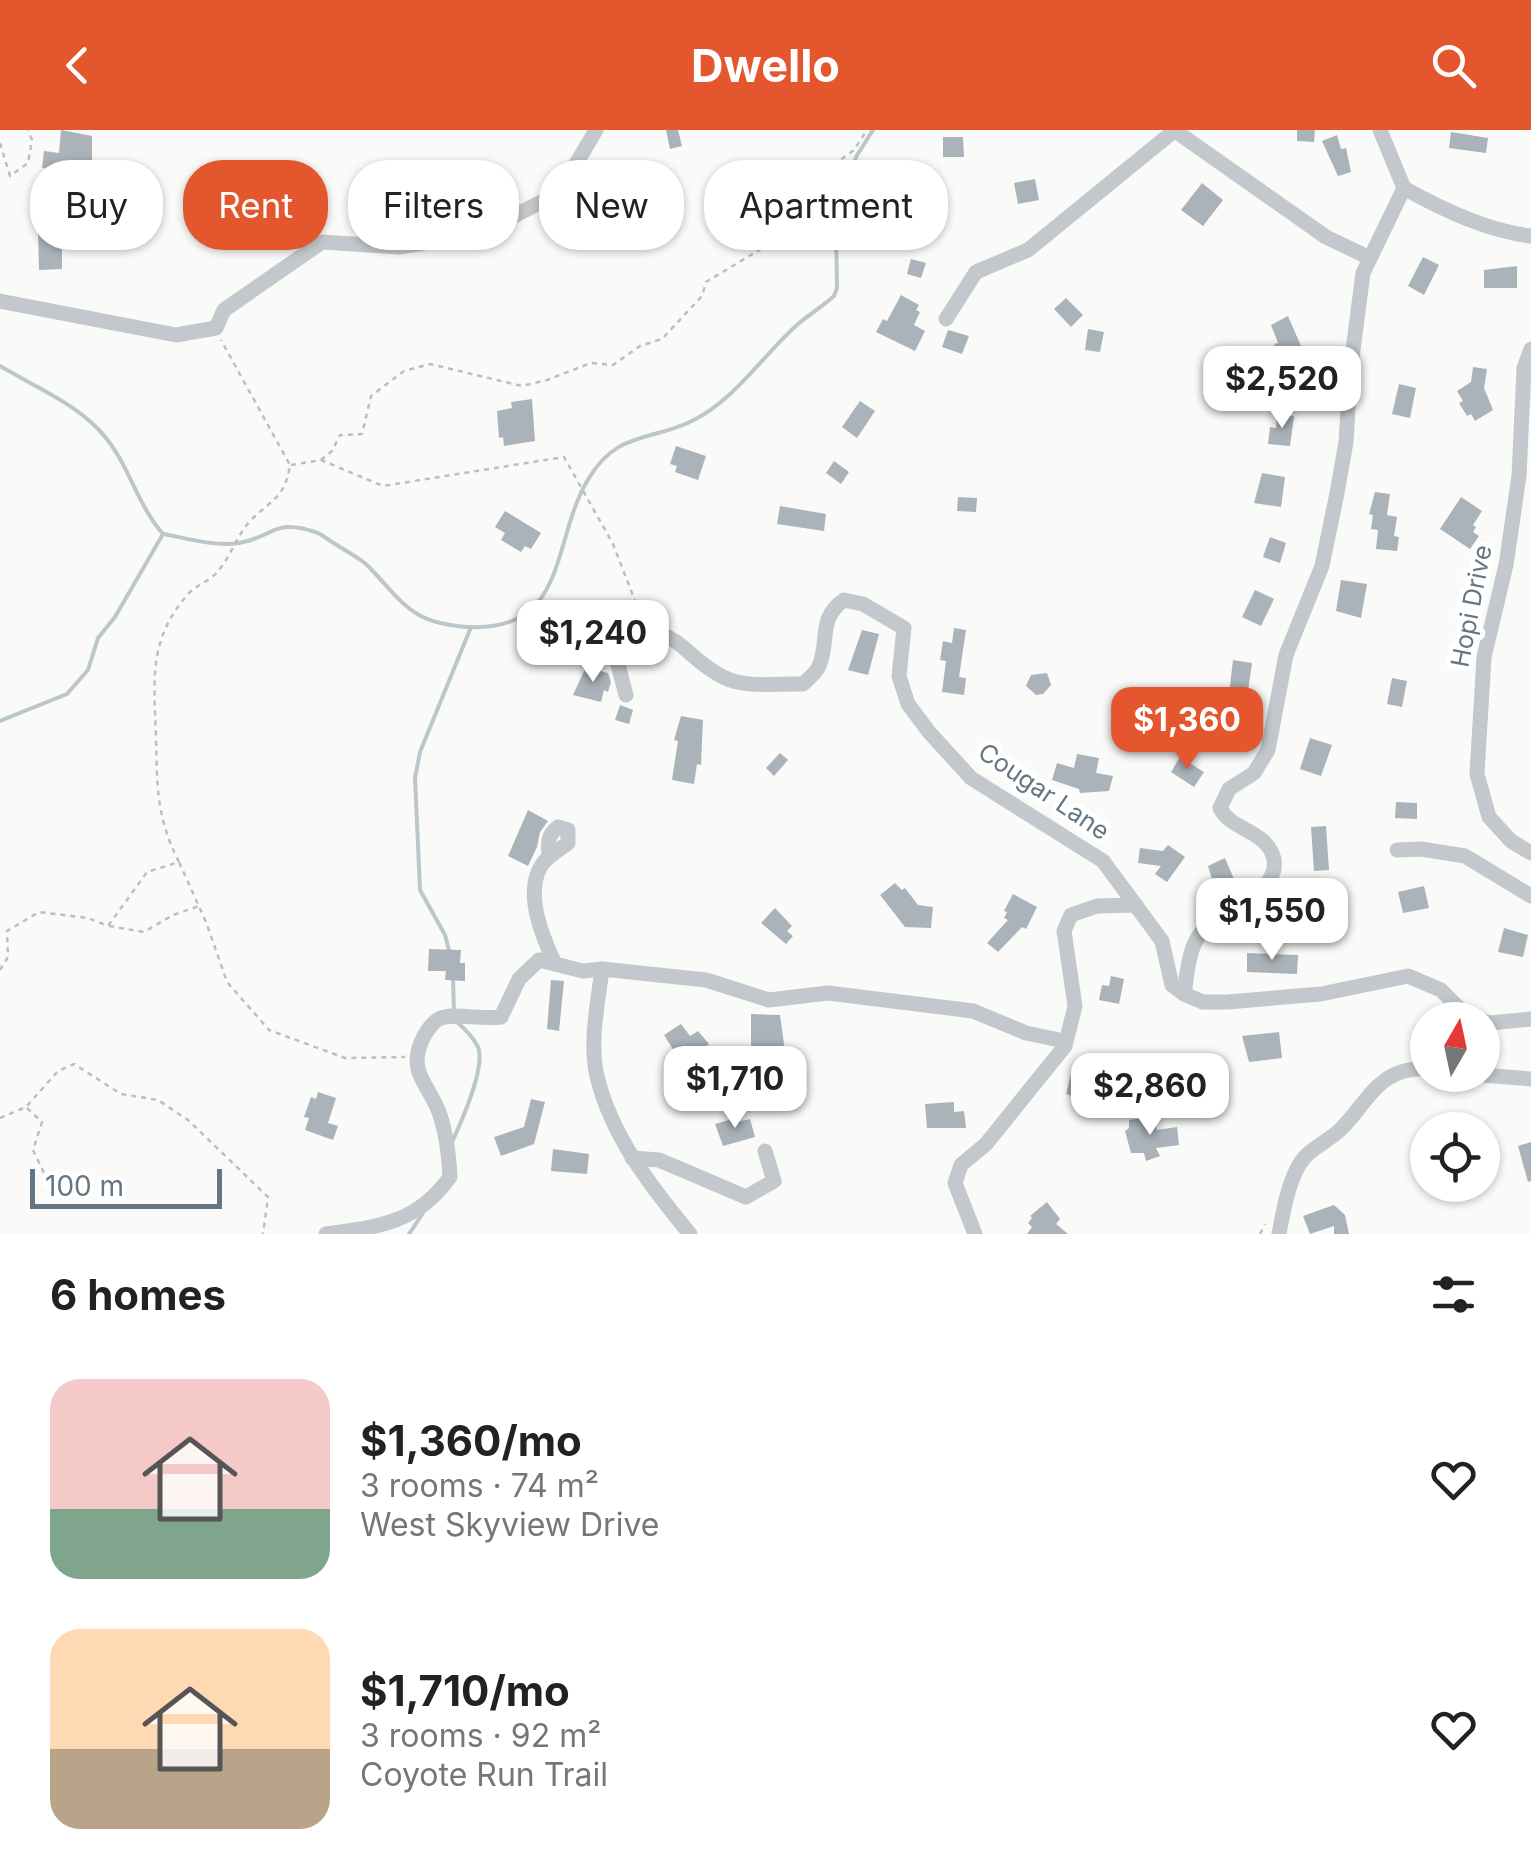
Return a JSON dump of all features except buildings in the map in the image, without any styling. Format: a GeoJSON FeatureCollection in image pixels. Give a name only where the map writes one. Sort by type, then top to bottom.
{"type":"FeatureCollection","features":[{"type":"Feature","properties":{"kind":"street"},"geometry":{"type":"LineString","coordinates":[[0,301],[176,335],[216,328],[224,310],[322,242],[399,247],[478,234],[559,193],[596,130]]}},
{"type":"Feature","properties":{"kind":"street"},"geometry":{"type":"LineString","coordinates":[[1380,130],[1404,188],[1462,215],[1531,236]]}},
{"type":"Feature","properties":{"kind":"street"},"geometry":{"type":"LineString","coordinates":[[946,319],[976,272],[1028,250],[1174,131],[1326,236],[1370,258]]}},
{"type":"Feature","properties":{"kind":"street"},"geometry":{"type":"LineString","coordinates":[[1404,188],[1363,272],[1346,442],[1322,566],[1286,656],[1268,750],[1254,773],[1229,789],[1220,808],[1223,815],[1259,836],[1272,853],[1274,868],[1266,885],[1198,936],[1184,994],[1203,1002],[1227,1002],[1321,994],[1408,976],[1441,990],[1453,1002]]}},
{"type":"Feature","properties":{"kind":"street","name":"Hopi Drive"},"geometry":{"type":"LineString","coordinates":[[1531,349],[1524,368],[1519,476],[1506,565],[1484,657],[1476,774],[1489,817],[1511,841],[1531,853]]}},
{"type":"Feature","properties":{"kind":"street","name":"Cougar Lane"},"geometry":{"type":"LineString","coordinates":[[669,635],[721,676],[746,685],[803,684],[819,667],[823,634],[834,608],[844,600],[887,616],[904,628],[899,676],[908,704],[928,732],[971,778],[1103,861],[1162,941],[1172,986],[1184,994]]}},
{"type":"Feature","properties":{"kind":"street"},"geometry":{"type":"LineString","coordinates":[[626,695],[614,650],[617,638],[637,632],[669,635]]}},
{"type":"Feature","properties":{"kind":"street"},"geometry":{"type":"LineString","coordinates":[[1397,850],[1465,856],[1531,896]]}},
{"type":"Feature","properties":{"kind":"street"},"geometry":{"type":"LineString","coordinates":[[549,856],[540,867],[533,888],[546,945],[555,964]]}},
{"type":"Feature","properties":{"kind":"street"},"geometry":{"type":"LineString","coordinates":[[975,1234],[956,1183],[961,1164],[986,1144],[1065,1043],[1075,1006],[1064,931],[1072,915],[1097,906],[1136,905]]}},
{"type":"Feature","properties":{"kind":"street"},"geometry":{"type":"LineString","coordinates":[[326,1234],[391,1223],[433,1201],[450,1177],[448,1146],[439,1111],[420,1080],[416,1057],[426,1034],[438,1019],[454,1015],[482,1020],[501,1017],[519,979],[539,960],[584,971],[602,969],[706,980],[769,1000],[828,993],[974,1012],[1026,1033],[1065,1043]]}},
{"type":"Feature","properties":{"kind":"street"},"geometry":{"type":"LineString","coordinates":[[602,969],[595,1027],[596,1074],[612,1120],[632,1158],[690,1234]]}},
{"type":"Feature","properties":{"kind":"street"},"geometry":{"type":"LineString","coordinates":[[1500,1022],[1531,1020]]}},
{"type":"Feature","properties":{"kind":"street"},"geometry":{"type":"LineString","coordinates":[[1278,1234],[1299,1166],[1313,1149],[1338,1133],[1372,1088],[1410,1070]]}},
{"type":"Feature","properties":{"kind":"street"},"geometry":{"type":"LineString","coordinates":[[1500,1077],[1531,1079]]}},
{"type":"Feature","properties":{"kind":"street"},"geometry":{"type":"LineString","coordinates":[[632,1158],[659,1160],[746,1198],[774,1181],[766,1151]]}},
{"type":"Feature","properties":{"kind":"path"},"geometry":{"type":"LineString","coordinates":[[0,142],[10,176],[28,163],[32,140],[28,130]]}},
{"type":"Feature","properties":{"kind":"path"},"geometry":{"type":"LineString","coordinates":[[290,465],[321,460],[332,451],[340,436],[362,434],[371,396],[404,372],[430,364],[522,386],[591,363],[613,365],[640,346],[662,339],[702,296],[706,282],[786,234],[800,220],[814,205],[825,171],[854,150],[867,130]]}},
{"type":"Feature","properties":{"kind":"path"},"geometry":{"type":"LineString","coordinates":[[216,328],[228,358],[290,465],[282,494],[251,520],[219,571],[192,591],[158,642],[154,670],[158,796],[164,834],[199,906],[227,982],[269,1030],[344,1058],[416,1057]]}},
{"type":"Feature","properties":{"kind":"path"},"geometry":{"type":"LineString","coordinates":[[321,460],[383,486],[564,457],[613,544],[637,606],[669,635]]}},
{"type":"Feature","properties":{"kind":"path"},"geometry":{"type":"LineString","coordinates":[[108,926],[147,872],[180,862]]}},
{"type":"Feature","properties":{"kind":"path"},"geometry":{"type":"LineString","coordinates":[[0,970],[8,956],[7,931],[39,912],[88,918],[144,932],[199,906]]}},
{"type":"Feature","properties":{"kind":"path"},"geometry":{"type":"LineString","coordinates":[[0,1118],[26,1107],[58,1071],[74,1064],[121,1094],[158,1100],[188,1120],[268,1197],[263,1234]]}},
{"type":"Feature","properties":{"kind":"path"},"geometry":{"type":"LineString","coordinates":[[26,1107],[42,1122],[33,1150],[45,1175]]}},
{"type":"Feature","properties":{"kind":"waterway"},"geometry":{"type":"LineString","coordinates":[[0,366],[64,402],[98,429],[163,534],[230,544],[283,528],[303,529],[320,534],[361,560],[420,616],[448,625],[500,625],[524,615],[541,598],[577,502],[589,478],[611,452],[708,412],[736,389],[798,324],[834,296],[836,226],[856,157],[873,130]]}},
{"type":"Feature","properties":{"kind":"waterway"},"geometry":{"type":"LineString","coordinates":[[0,721],[67,694],[88,670],[98,638],[115,617],[163,534]]}},
{"type":"Feature","properties":{"kind":"waterway"},"geometry":{"type":"LineString","coordinates":[[450,954],[445,935],[420,890],[415,778],[420,752],[471,627]]}},
{"type":"Feature","properties":{"kind":"waterway"},"geometry":{"type":"LineString","coordinates":[[453,978],[454,1013]]}},
{"type":"Feature","properties":{"kind":"waterway"},"geometry":{"type":"LineString","coordinates":[[453,1140],[472,1094],[480,1056],[474,1040],[457,1022]]}},
{"type":"Feature","properties":{"kind":"waterway"},"geometry":{"type":"LineString","coordinates":[[409,1234],[423,1213]]}}]}
